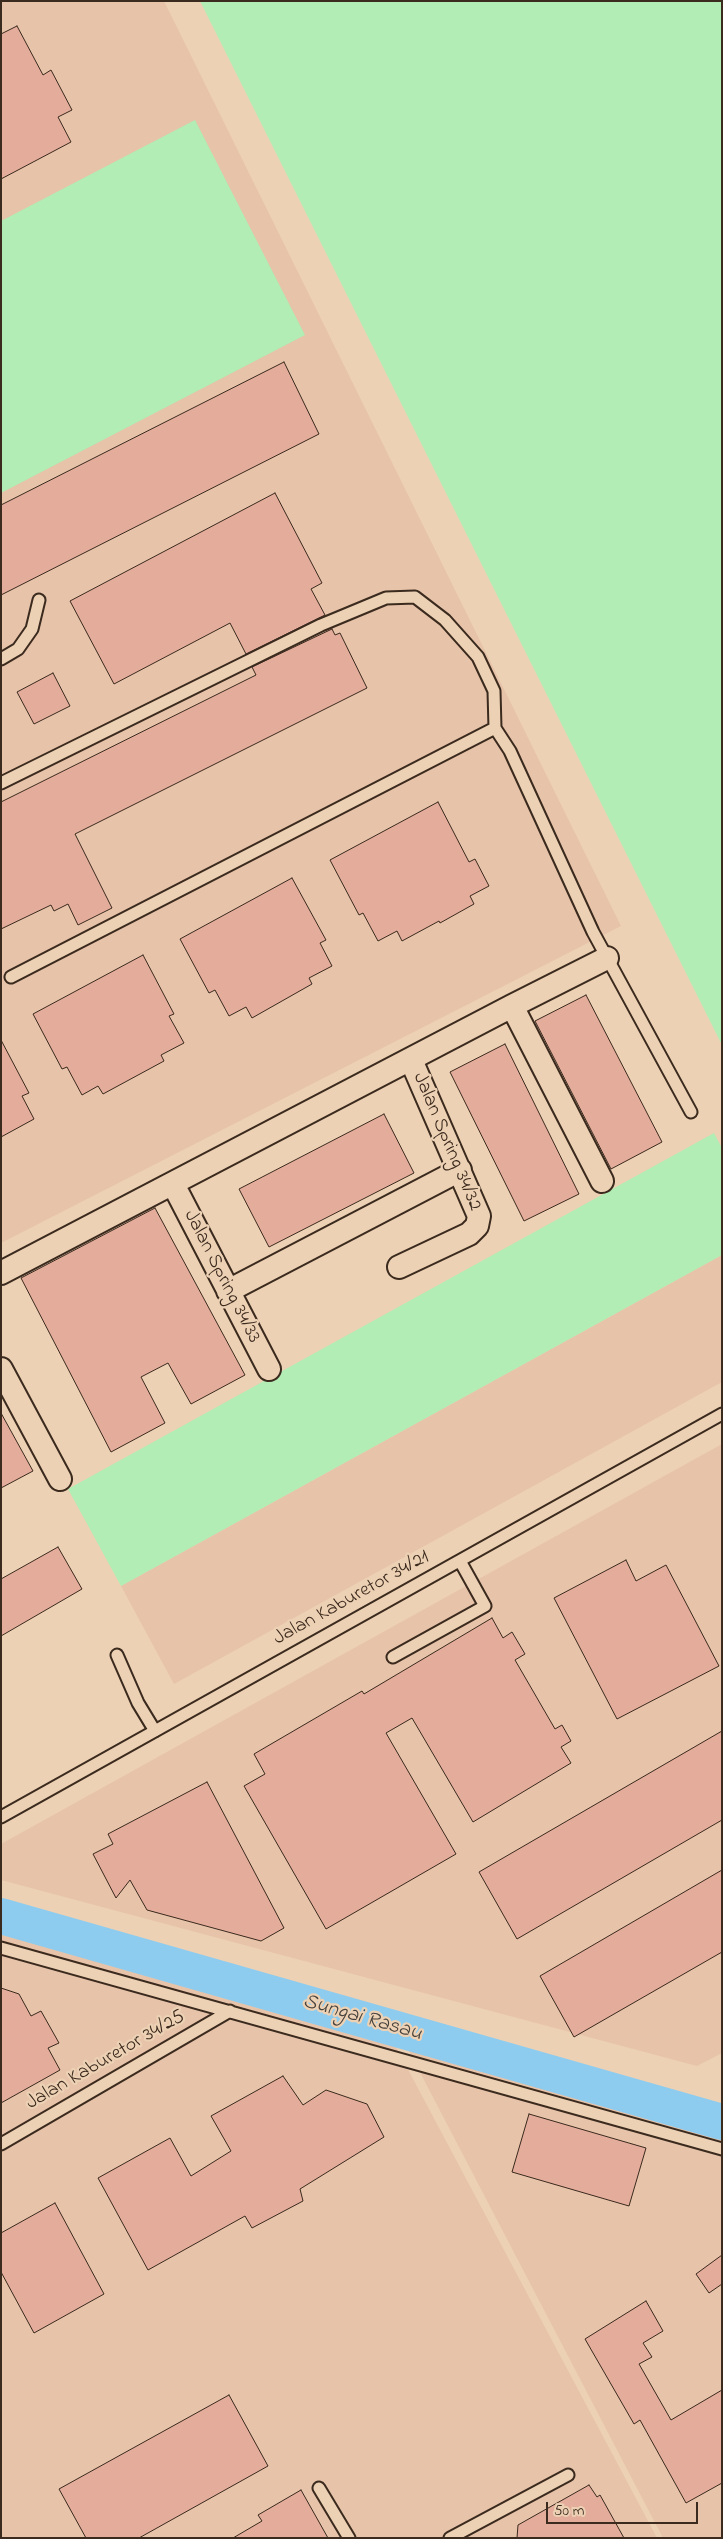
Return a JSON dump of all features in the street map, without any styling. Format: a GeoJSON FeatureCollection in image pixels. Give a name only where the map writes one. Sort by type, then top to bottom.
{"type":"FeatureCollection","features":[{"type":"Feature","properties":{"kind":"street"},"geometry":{"type":"LineString","coordinates":[[1,1273],[607,958]]}},
{"type":"Feature","properties":{"kind":"street"},"geometry":{"type":"LineString","coordinates":[[512,1006],[602,1180]]}},
{"type":"Feature","properties":{"kind":"street","name":"Jalan Spring 34/32"},"geometry":{"type":"LineString","coordinates":[[399,1268],[469,1234],[477,1226],[478,1216],[460,1170],[411,1060]]}},
{"type":"Feature","properties":{"kind":"street"},"geometry":{"type":"LineString","coordinates":[[228,1291],[460,1170]]}},
{"type":"Feature","properties":{"kind":"street","name":"Jalan Spring 34/33"},"geometry":{"type":"LineString","coordinates":[[173,1184],[269,1370]]}},
{"type":"Feature","properties":{"kind":"street"},"geometry":{"type":"LineString","coordinates":[[1,1369],[60,1479]]}},
{"type":"Feature","properties":{"kind":"lane"},"geometry":{"type":"LineString","coordinates":[[1,783],[321,624],[386,598],[416,597],[445,620],[478,657],[494,691],[495,728],[510,751],[607,958],[691,1112]]}},
{"type":"Feature","properties":{"kind":"lane"},"geometry":{"type":"LineString","coordinates":[[1,659],[18,650],[32,628],[39,600]]}},
{"type":"Feature","properties":{"kind":"lane"},"geometry":{"type":"LineString","coordinates":[[10,976],[495,728]]}},
{"type":"Feature","properties":{"kind":"lane","name":"Jalan Kaburetor 34/21"},"geometry":{"type":"LineString","coordinates":[[1,1817],[722,1414]]}},
{"type":"Feature","properties":{"kind":"lane"},"geometry":{"type":"LineString","coordinates":[[394,1657],[485,1606],[460,1561]]}},
{"type":"Feature","properties":{"kind":"lane"},"geometry":{"type":"LineString","coordinates":[[117,1655],[138,1703],[155,1731]]}},
{"type":"Feature","properties":{"kind":"lane"},"geometry":{"type":"LineString","coordinates":[[1,1948],[722,2149]]}},
{"type":"Feature","properties":{"kind":"lane","name":"Jalan Kaburetor 34/25"},"geometry":{"type":"LineString","coordinates":[[1,2144],[230,2011]]}},
{"type":"Feature","properties":{"kind":"lane"},"geometry":{"type":"LineString","coordinates":[[450,2538],[568,2475]]}},
{"type":"Feature","properties":{"kind":"lane"},"geometry":{"type":"LineString","coordinates":[[319,2488],[349,2538]]}},
{"type":"Feature","properties":{"kind":"shaded area"},"geometry":{"type":"Polygon","coordinates":[[[1,1],[164,1],[621,926],[1,1243],[1,1]]]}},
{"type":"Feature","properties":{"kind":"shaded area"},"geometry":{"type":"Polygon","coordinates":[[[722,1255],[722,1382],[174,1684],[121,1586],[722,1255]]]}},
{"type":"Feature","properties":{"kind":"shaded area"},"geometry":{"type":"Polygon","coordinates":[[[722,1444],[722,2053],[697,2066],[1,1880],[1,1844],[722,1444]]]}},
{"type":"Feature","properties":{"kind":"shaded area"},"geometry":{"type":"Polygon","coordinates":[[[1,1932],[395,2045],[657,2538],[1,2538],[1,1932]]]}},
{"type":"Feature","properties":{"kind":"shaded area"},"geometry":{"type":"Polygon","coordinates":[[[400,2034],[722,2128],[722,2538],[663,2538],[400,2034]]]}},
{"type":"Feature","properties":{"kind":"green space"},"geometry":{"type":"Polygon","coordinates":[[[200,1],[722,1],[722,1045],[200,1]]]}},
{"type":"Feature","properties":{"kind":"green space"},"geometry":{"type":"Polygon","coordinates":[[[195,120],[305,335],[1,493],[1,221],[195,120]]]}},
{"type":"Feature","properties":{"kind":"green space"},"geometry":{"type":"Polygon","coordinates":[[[714,1133],[722,1148],[722,1255],[121,1586],[68,1489],[714,1133]]]}},
{"type":"Feature","properties":{"kind":"building"},"geometry":{"type":"Polygon","coordinates":[[[17,26],[43,75],[51,70],[72,110],[58,117],[71,142],[1,179],[1,34],[17,26]]]}},
{"type":"Feature","properties":{"kind":"building"},"geometry":{"type":"Polygon","coordinates":[[[284,362],[319,434],[1,595],[1,505],[284,362]]]}},
{"type":"Feature","properties":{"kind":"building"},"geometry":{"type":"Polygon","coordinates":[[[275,493],[322,583],[311,589],[325,615],[246,654],[230,623],[114,684],[70,601],[275,493]]]}},
{"type":"Feature","properties":{"kind":"building"},"geometry":{"type":"Polygon","coordinates":[[[332,629],[335,635],[340,633],[367,688],[75,834],[112,908],[78,925],[68,904],[54,911],[51,905],[1,929],[1,802],[256,675],[252,667],[332,629]]]}},
{"type":"Feature","properties":{"kind":"building"},"geometry":{"type":"Polygon","coordinates":[[[53,673],[70,706],[34,724],[17,692],[53,673]]]}},
{"type":"Feature","properties":{"kind":"building"},"geometry":{"type":"Polygon","coordinates":[[[438,802],[469,862],[475,859],[489,886],[470,896],[474,904],[440,923],[439,921],[402,941],[397,931],[378,941],[363,913],[359,915],[330,860],[438,802]]]}},
{"type":"Feature","properties":{"kind":"building"},"geometry":{"type":"Polygon","coordinates":[[[292,878],[326,940],[320,943],[332,966],[309,978],[312,984],[252,1018],[246,1007],[229,1016],[215,990],[209,993],[180,939],[292,878]]]}},
{"type":"Feature","properties":{"kind":"building"},"geometry":{"type":"Polygon","coordinates":[[[143,955],[174,1014],[169,1016],[184,1043],[161,1055],[164,1061],[103,1094],[98,1086],[82,1095],[67,1067],[62,1069],[33,1014],[143,955]]]}},
{"type":"Feature","properties":{"kind":"building"},"geometry":{"type":"Polygon","coordinates":[[[586,995],[662,1142],[611,1169],[535,1021],[586,995]]]}},
{"type":"Feature","properties":{"kind":"building"},"geometry":{"type":"Polygon","coordinates":[[[1,1040],[29,1093],[22,1096],[34,1119],[1,1137],[1,1040]]]}},
{"type":"Feature","properties":{"kind":"building"},"geometry":{"type":"Polygon","coordinates":[[[505,1044],[579,1194],[524,1221],[450,1072],[505,1044]]]}},
{"type":"Feature","properties":{"kind":"building"},"geometry":{"type":"Polygon","coordinates":[[[384,1114],[414,1173],[269,1247],[239,1189],[384,1114]]]}},
{"type":"Feature","properties":{"kind":"building"},"geometry":{"type":"Polygon","coordinates":[[[155,1208],[245,1375],[191,1404],[168,1363],[141,1377],[165,1423],[111,1452],[21,1278],[155,1208]]]}},
{"type":"Feature","properties":{"kind":"building"},"geometry":{"type":"Polygon","coordinates":[[[1,1413],[33,1471],[1,1488],[1,1413]]]}},
{"type":"Feature","properties":{"kind":"building"},"geometry":{"type":"Polygon","coordinates":[[[58,1547],[82,1589],[1,1636],[1,1579],[58,1547]]]}},
{"type":"Feature","properties":{"kind":"building"},"geometry":{"type":"Polygon","coordinates":[[[626,1560],[636,1581],[666,1565],[719,1666],[617,1719],[554,1598],[626,1560]]]}},
{"type":"Feature","properties":{"kind":"building"},"geometry":{"type":"Polygon","coordinates":[[[492,1618],[503,1638],[512,1632],[525,1654],[515,1660],[555,1729],[562,1725],[571,1741],[561,1747],[571,1763],[473,1822],[412,1718],[386,1733],[456,1854],[326,1929],[244,1786],[265,1774],[254,1754],[362,1691],[364,1694],[492,1618]]]}},
{"type":"Feature","properties":{"kind":"building"},"geometry":{"type":"Polygon","coordinates":[[[722,1731],[722,1820],[517,1939],[479,1872],[722,1731]]]}},
{"type":"Feature","properties":{"kind":"building"},"geometry":{"type":"Polygon","coordinates":[[[207,1782],[284,1928],[261,1941],[147,1910],[130,1880],[116,1898],[93,1854],[113,1844],[108,1834],[207,1782]]]}},
{"type":"Feature","properties":{"kind":"building"},"geometry":{"type":"Polygon","coordinates":[[[722,1870],[722,1952],[574,2037],[540,1976],[722,1870]]]}},
{"type":"Feature","properties":{"kind":"building"},"geometry":{"type":"Polygon","coordinates":[[[1,1988],[19,1994],[31,2016],[41,2011],[59,2043],[48,2048],[60,2070],[1,2103],[1,1988]]]}},
{"type":"Feature","properties":{"kind":"building"},"geometry":{"type":"Polygon","coordinates":[[[283,2076],[303,2105],[326,2090],[367,2104],[384,2137],[300,2189],[303,2201],[252,2228],[245,2216],[148,2270],[98,2178],[170,2138],[191,2176],[231,2151],[211,2116],[283,2076]]]}},
{"type":"Feature","properties":{"kind":"building"},"geometry":{"type":"Polygon","coordinates":[[[529,2114],[646,2148],[629,2206],[512,2172],[529,2114]]]}},
{"type":"Feature","properties":{"kind":"building"},"geometry":{"type":"Polygon","coordinates":[[[55,2203],[104,2294],[34,2333],[1,2272],[1,2233],[55,2203]]]}},
{"type":"Feature","properties":{"kind":"building"},"geometry":{"type":"Polygon","coordinates":[[[722,2255],[722,2284],[709,2293],[696,2274],[722,2255]]]}},
{"type":"Feature","properties":{"kind":"building"},"geometry":{"type":"Polygon","coordinates":[[[646,2301],[663,2331],[643,2343],[652,2357],[639,2364],[671,2420],[722,2390],[722,2483],[686,2503],[640,2420],[634,2424],[585,2339],[646,2301]]]}},
{"type":"Feature","properties":{"kind":"building"},"geometry":{"type":"Polygon","coordinates":[[[229,2395],[268,2466],[139,2538],[86,2538],[59,2489],[229,2395]]]}},
{"type":"Feature","properties":{"kind":"building"},"geometry":{"type":"Polygon","coordinates":[[[589,2485],[597,2497],[600,2495],[624,2538],[517,2538],[518,2525],[589,2485]]]}},
{"type":"Feature","properties":{"kind":"building"},"geometry":{"type":"Polygon","coordinates":[[[301,2490],[328,2538],[233,2538],[262,2521],[258,2515],[301,2490]]]}},
{"type":"Feature","properties":{"kind":"waterway","name":"Sungai Rasau"},"geometry":{"type":"LineString","coordinates":[[1,1916],[722,2122]]}}]}
